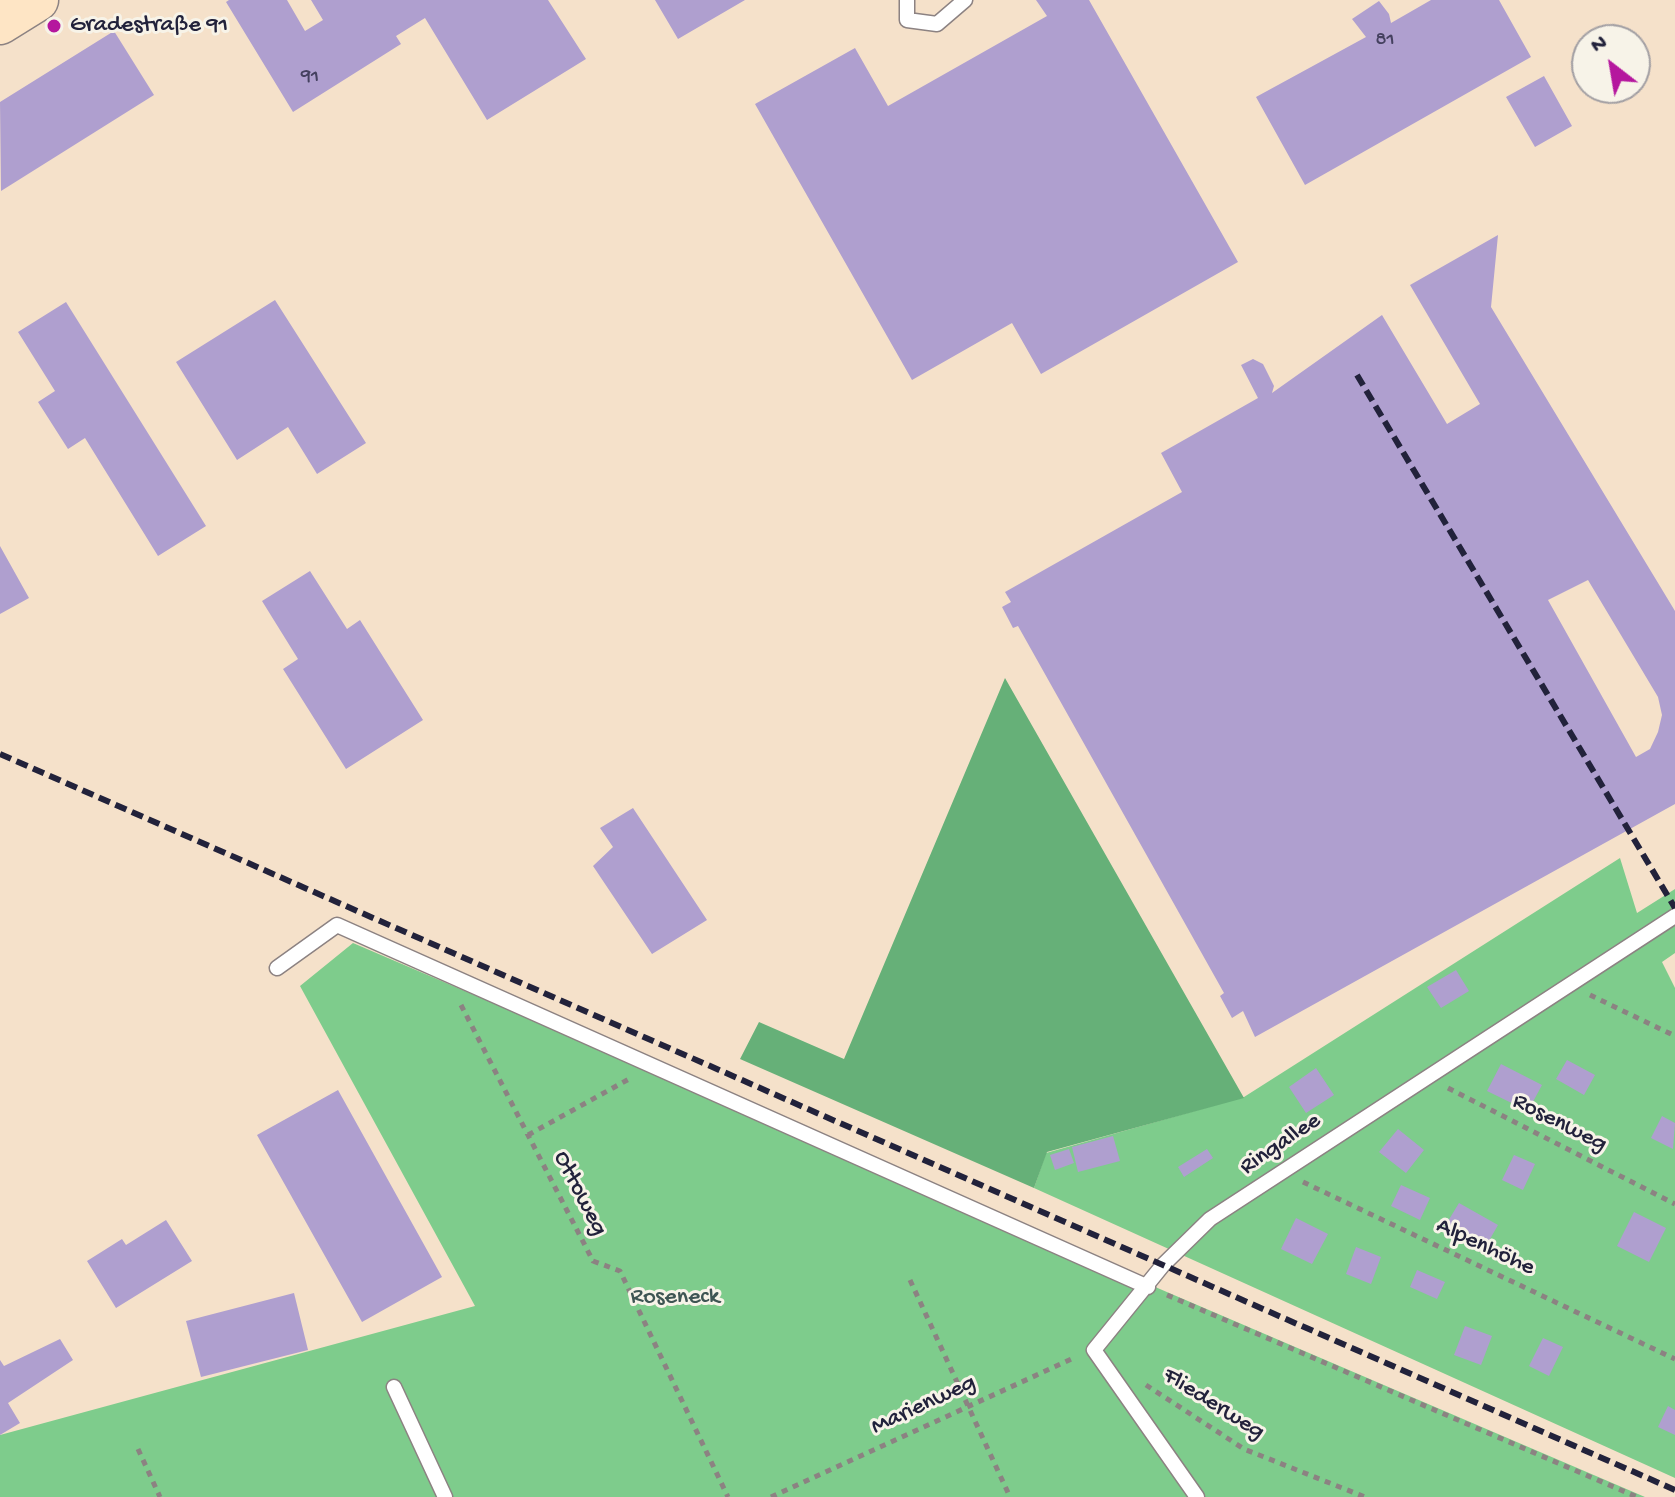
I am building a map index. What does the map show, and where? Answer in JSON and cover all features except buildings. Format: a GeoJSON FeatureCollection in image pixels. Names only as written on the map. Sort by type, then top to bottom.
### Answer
{"type":"FeatureCollection","features":[{"type":"Feature","properties":{"kind":"main road"},"geometry":{"type":"LineString","coordinates":[[0,23],[37,0]]}},
{"type":"Feature","properties":{"kind":"lane"},"geometry":{"type":"LineString","coordinates":[[907,0],[907,20],[937,24],[965,0]]}},
{"type":"Feature","properties":{"kind":"lane","name":"Ringallee"},"geometry":{"type":"LineString","coordinates":[[1094,1350],[1163,1265],[1210,1219],[1675,916]]}},
{"type":"Feature","properties":{"kind":"lane"},"geometry":{"type":"LineString","coordinates":[[277,968],[337,925],[1148,1287]]}},
{"type":"Feature","properties":{"kind":"lane"},"geometry":{"type":"LineString","coordinates":[[1094,1350],[1197,1497]]}},
{"type":"Feature","properties":{"kind":"lane"},"geometry":{"type":"LineString","coordinates":[[394,1387],[445,1497]]}},
{"type":"Feature","properties":{"kind":"path","name":"Ottoweg"},"geometry":{"type":"LineString","coordinates":[[458,980],[456,996],[593,1261],[620,1271],[728,1497]]}},
{"type":"Feature","properties":{"kind":"path"},"geometry":{"type":"LineString","coordinates":[[1571,986],[1675,1036]]}},
{"type":"Feature","properties":{"kind":"path"},"geometry":{"type":"LineString","coordinates":[[528,1135],[632,1077],[646,1063]]}},
{"type":"Feature","properties":{"kind":"path","name":"Rosenweg"},"geometry":{"type":"LineString","coordinates":[[1426,1076],[1675,1204]]}},
{"type":"Feature","properties":{"kind":"path","name":"Alpenhöhe"},"geometry":{"type":"LineString","coordinates":[[1280,1171],[1675,1359]]}},
{"type":"Feature","properties":{"kind":"path"},"geometry":{"type":"LineString","coordinates":[[910,1280],[1010,1497]]}},
{"type":"Feature","properties":{"kind":"path"},"geometry":{"type":"LineString","coordinates":[[1148,1287],[1281,1347],[1637,1497]]}},
{"type":"Feature","properties":{"kind":"path","name":"Marienweg"},"geometry":{"type":"LineString","coordinates":[[771,1497],[1094,1350]]}},
{"type":"Feature","properties":{"kind":"path","name":"Fliederweg"},"geometry":{"type":"LineString","coordinates":[[1144,1383],[1244,1449],[1365,1497]]}},
{"type":"Feature","properties":{"kind":"path"},"geometry":{"type":"LineString","coordinates":[[138,1449],[160,1497]]}},
{"type":"Feature","properties":{"kind":"green space"},"geometry":{"type":"Polygon","coordinates":[[[1005,678],[1244,1098],[1047,1152],[1034,1188],[740,1059],[759,1022],[844,1059],[1005,678]]]}},
{"type":"Feature","properties":{"kind":"green space"},"geometry":{"type":"Polygon","coordinates":[[[1620,858],[1637,913],[1675,889],[1675,953],[1662,962],[1675,988],[1675,1478],[1034,1188],[1046,1153],[1244,1097],[1620,858]]]}},
{"type":"Feature","properties":{"kind":"green space","name":"Roseneck"},"geometry":{"type":"Polygon","coordinates":[[[353,943],[1645,1497],[0,1497],[0,1435],[475,1306],[300,986],[353,943]]]}},
{"type":"Feature","properties":{"kind":"railway"},"geometry":{"type":"LineString","coordinates":[[1357,375],[1675,908]]}},
{"type":"Feature","properties":{"kind":"railway"},"geometry":{"type":"LineString","coordinates":[[0,754],[1675,1490]]}},
{"type":"Feature","properties":{"kind":"place","name":"Gradestraße 91"},"geometry":{"type":"Point","coordinates":[54,26]}}]}
